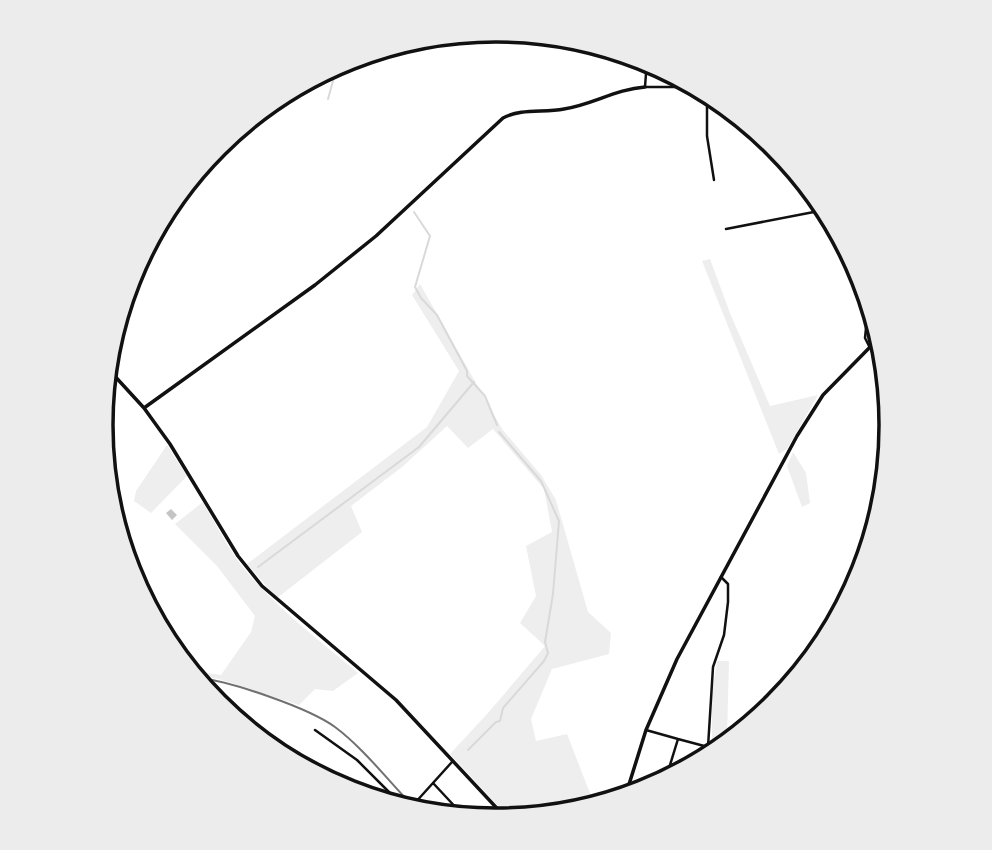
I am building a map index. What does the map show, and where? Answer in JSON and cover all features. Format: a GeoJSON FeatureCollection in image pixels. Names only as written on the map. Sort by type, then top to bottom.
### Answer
{"type":"FeatureCollection","features":[{"type":"Feature","properties":{"kind":"street"},"geometry":{"type":"LineString","coordinates":[[645,88],[647,73]]}},
{"type":"Feature","properties":{"kind":"street"},"geometry":{"type":"LineString","coordinates":[[144,408],[315,285],[386,228],[503,118],[520,112],[572,108],[624,90],[677,87]]}},
{"type":"Feature","properties":{"kind":"street"},"geometry":{"type":"LineString","coordinates":[[707,106],[707,136],[714,180]]}},
{"type":"Feature","properties":{"kind":"street"},"geometry":{"type":"LineString","coordinates":[[726,229],[814,212]]}},
{"type":"Feature","properties":{"kind":"street"},"geometry":{"type":"LineString","coordinates":[[629,784],[646,730],[677,659],[811,412],[828,388],[869,347],[865,340],[866,327]]}},
{"type":"Feature","properties":{"kind":"street"},"geometry":{"type":"LineString","coordinates":[[116,377],[144,408],[180,460],[238,556],[262,586],[396,700],[497,808]]}},
{"type":"Feature","properties":{"kind":"street"},"geometry":{"type":"LineString","coordinates":[[708,743],[713,667],[723,635],[728,602],[728,584],[721,577]]}},
{"type":"Feature","properties":{"kind":"street"},"geometry":{"type":"LineString","coordinates":[[315,730],[358,760],[390,793]]}},
{"type":"Feature","properties":{"kind":"street"},"geometry":{"type":"LineString","coordinates":[[646,730],[703,747]]}},
{"type":"Feature","properties":{"kind":"street"},"geometry":{"type":"LineString","coordinates":[[670,767],[678,739]]}},
{"type":"Feature","properties":{"kind":"street"},"geometry":{"type":"LineString","coordinates":[[418,800],[453,762]]}},
{"type":"Feature","properties":{"kind":"street"},"geometry":{"type":"LineString","coordinates":[[433,783],[454,806]]}},
{"type":"Feature","properties":{"kind":"shaded area"},"geometry":{"type":"Polygon","coordinates":[[[710,259],[770,406],[818,395],[787,449],[779,454],[702,261],[710,259]]]}},
{"type":"Feature","properties":{"kind":"shaded area"},"geometry":{"type":"Polygon","coordinates":[[[420,284],[502,429],[541,475],[556,500],[588,612],[611,633],[609,654],[552,669],[531,719],[536,741],[567,734],[591,796],[546,805],[500,808],[450,754],[545,646],[520,623],[536,596],[526,546],[552,532],[544,489],[493,429],[468,448],[447,426],[402,467],[351,506],[362,532],[277,598],[247,564],[427,427],[459,371],[412,295],[420,284]]]}},
{"type":"Feature","properties":{"kind":"shaded area"},"geometry":{"type":"Polygon","coordinates":[[[167,445],[187,476],[151,513],[134,501],[136,491],[167,445]]]}},
{"type":"Feature","properties":{"kind":"shaded area"},"geometry":{"type":"Polygon","coordinates":[[[793,452],[806,473],[810,503],[802,507],[787,466],[793,452]]]}},
{"type":"Feature","properties":{"kind":"shaded area"},"geometry":{"type":"Polygon","coordinates":[[[203,502],[232,552],[253,579],[290,616],[358,673],[333,691],[315,689],[299,705],[207,677],[204,672],[221,675],[251,632],[255,616],[217,566],[175,524],[203,502]]]}},
{"type":"Feature","properties":{"kind":"shaded area"},"geometry":{"type":"Polygon","coordinates":[[[717,661],[729,661],[727,730],[712,741],[712,694],[717,661]]]}},
{"type":"Feature","properties":{"kind":"building"},"geometry":{"type":"Polygon","coordinates":[[[171,509],[177,515],[172,520],[166,513],[171,509]]]}},
{"type":"Feature","properties":{"kind":"waterway"},"geometry":{"type":"LineString","coordinates":[[328,99],[333,78]]}},
{"type":"Feature","properties":{"kind":"waterway"},"geometry":{"type":"LineString","coordinates":[[414,212],[430,236],[415,287],[437,315],[467,371],[467,376],[485,396],[497,425]]}},
{"type":"Feature","properties":{"kind":"waterway"},"geometry":{"type":"LineString","coordinates":[[258,567],[419,447],[474,382]]}},
{"type":"Feature","properties":{"kind":"waterway"},"geometry":{"type":"LineString","coordinates":[[468,750],[500,721],[503,708],[548,653],[545,642],[553,594],[559,521],[541,481],[499,432]]}},
{"type":"Feature","properties":{"kind":"railway"},"geometry":{"type":"LineString","coordinates":[[209,679],[269,697],[335,727],[355,744],[404,797]]}}]}
